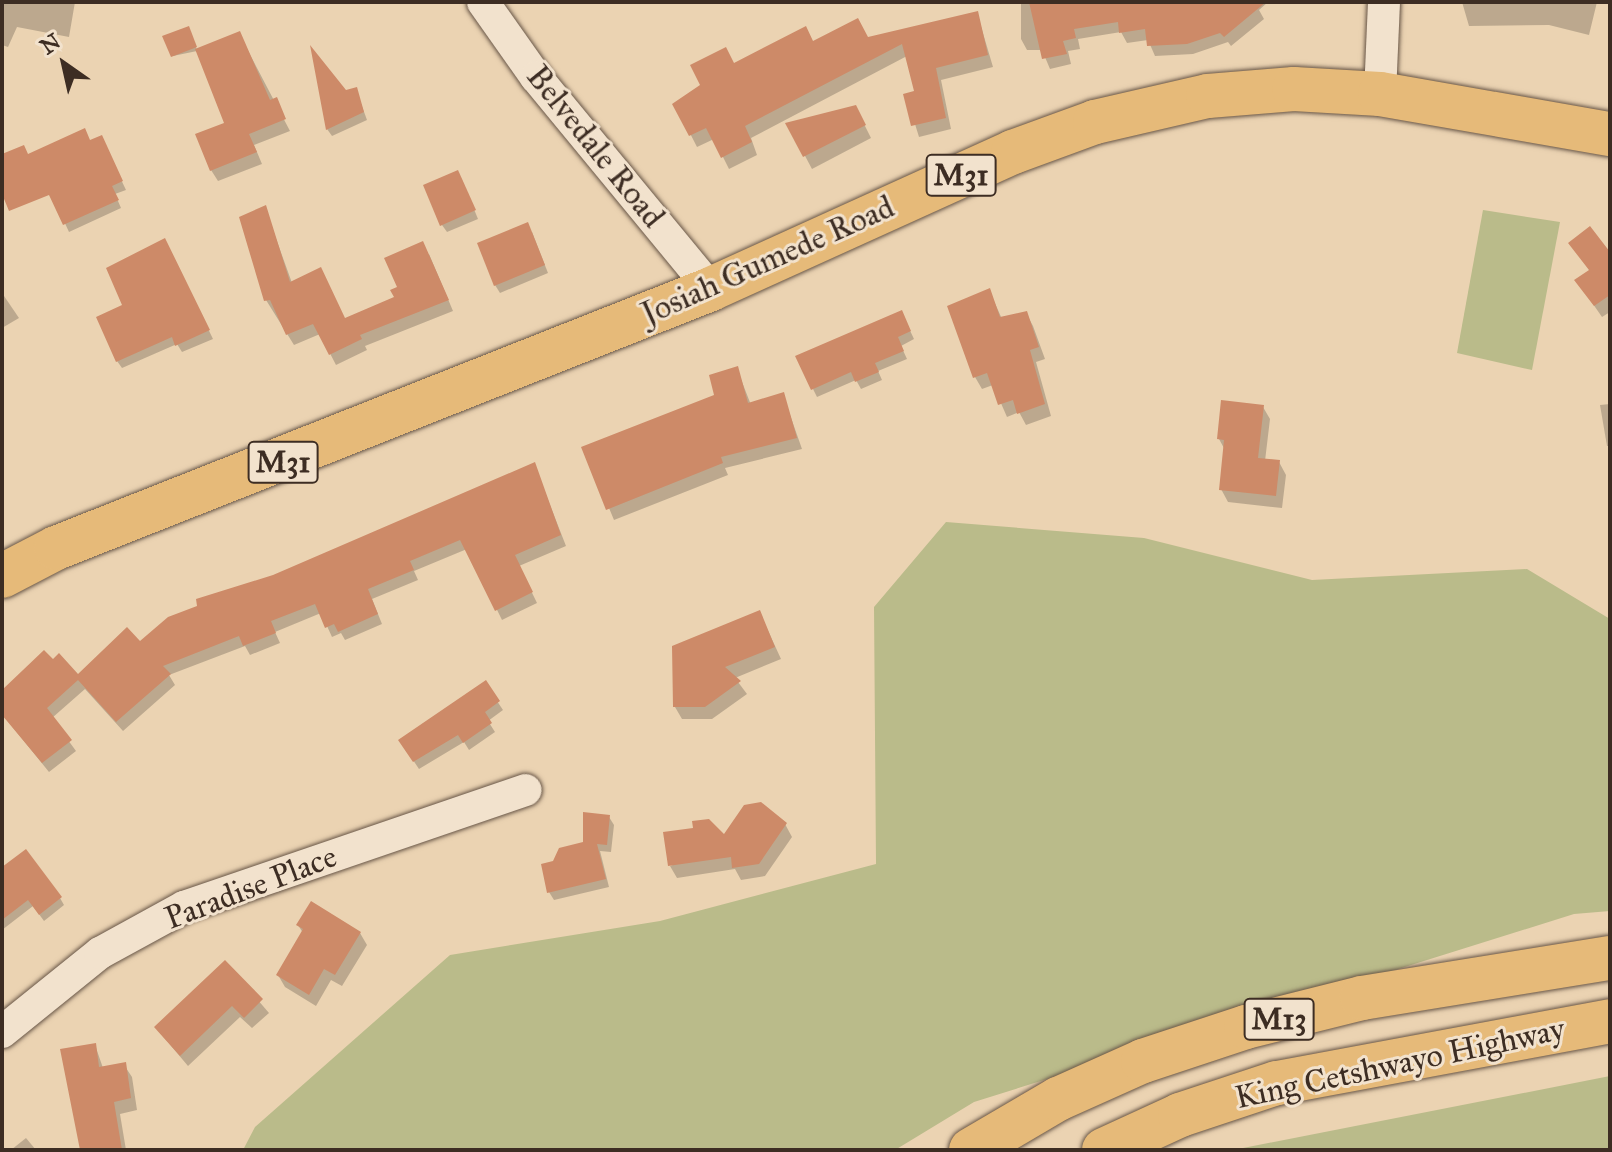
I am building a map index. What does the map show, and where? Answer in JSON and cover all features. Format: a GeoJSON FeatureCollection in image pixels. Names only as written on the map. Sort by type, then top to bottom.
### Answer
{"type":"FeatureCollection","features":[{"type":"Feature","properties":{"kind":"main road","name":"Josiah Gumede Road"},"geometry":{"type":"LineString","coordinates":[[2,576],[56,548],[711,289],[1013,152],[1095,122],[1208,96],[1294,89],[1380,94],[1610,134]]}},
{"type":"Feature","properties":{"kind":"main road","name":"King Cetshwayo Highway"},"geometry":{"type":"LineString","coordinates":[[971,1150],[1058,1099],[1129,1067],[1246,1027],[1362,998],[1610,958]]}},
{"type":"Feature","properties":{"kind":"main road","name":"King Cetshwayo Highway"},"geometry":{"type":"LineString","coordinates":[[1104,1150],[1180,1115],[1277,1083],[1610,1021]]}},
{"type":"Feature","properties":{"kind":"street","name":"Belvedale Road"},"geometry":{"type":"LineString","coordinates":[[483,2],[536,77],[711,289]]}},
{"type":"Feature","properties":{"kind":"street"},"geometry":{"type":"LineString","coordinates":[[1380,94],[1384,2]]}},
{"type":"Feature","properties":{"kind":"street","name":"Paradise Place"},"geometry":{"type":"LineString","coordinates":[[2,1032],[100,953],[184,907],[526,790]]}},
{"type":"Feature","properties":{"kind":"green space"},"geometry":{"type":"Polygon","coordinates":[[[1483,210],[1560,222],[1532,370],[1457,353],[1483,210]]]}},
{"type":"Feature","properties":{"kind":"green space"},"geometry":{"type":"Polygon","coordinates":[[[946,522],[1144,538],[1312,580],[1527,569],[1610,619],[1610,911],[1574,914],[974,1102],[895,1150],[243,1150],[255,1127],[450,955],[660,921],[876,864],[874,607],[946,522]]]}},
{"type":"Feature","properties":{"kind":"green space"},"geometry":{"type":"Polygon","coordinates":[[[1610,1076],[1610,1150],[1233,1150],[1610,1076]]]}},
{"type":"Feature","properties":{"kind":"building"},"geometry":{"type":"Polygon","coordinates":[[[1029,2],[1266,2],[1224,37],[1220,33],[1187,44],[1147,46],[1145,29],[1119,33],[1118,22],[1074,29],[1076,38],[1063,41],[1067,54],[1042,59],[1029,2]]]}},
{"type":"Feature","properties":{"kind":"building"},"geometry":{"type":"Polygon","coordinates":[[[978,11],[988,55],[936,68],[946,118],[911,126],[903,94],[914,91],[902,44],[745,126],[752,142],[721,158],[706,128],[689,136],[672,104],[700,85],[690,65],[726,47],[734,63],[806,26],[813,41],[858,18],[868,37],[978,11]]]}},
{"type":"Feature","properties":{"kind":"building"},"geometry":{"type":"Polygon","coordinates":[[[189,26],[197,47],[171,57],[162,36],[189,26]]]}},
{"type":"Feature","properties":{"kind":"building"},"geometry":{"type":"Polygon","coordinates":[[[240,31],[270,100],[277,97],[286,119],[249,134],[257,152],[210,171],[195,134],[224,123],[195,49],[240,31]]]}},
{"type":"Feature","properties":{"kind":"building"},"geometry":{"type":"Polygon","coordinates":[[[310,45],[346,90],[357,87],[364,112],[326,130],[310,45]]]}},
{"type":"Feature","properties":{"kind":"building"},"geometry":{"type":"Polygon","coordinates":[[[856,105],[866,125],[803,157],[785,123],[856,105]]]}},
{"type":"Feature","properties":{"kind":"building"},"geometry":{"type":"Polygon","coordinates":[[[85,128],[90,140],[102,135],[123,181],[112,186],[119,200],[63,225],[49,195],[9,211],[2,194],[2,154],[24,145],[28,154],[85,128]]]}},
{"type":"Feature","properties":{"kind":"building"},"geometry":{"type":"Polygon","coordinates":[[[458,170],[476,210],[440,226],[423,185],[458,170]]]}},
{"type":"Feature","properties":{"kind":"building"},"geometry":{"type":"Polygon","coordinates":[[[266,205],[290,282],[321,267],[345,318],[394,297],[390,290],[397,287],[384,258],[423,241],[449,300],[360,335],[362,339],[329,355],[313,324],[286,335],[270,300],[264,301],[239,217],[266,205]]]}},
{"type":"Feature","properties":{"kind":"building"},"geometry":{"type":"Polygon","coordinates":[[[528,222],[545,265],[494,286],[477,243],[528,222]]]}},
{"type":"Feature","properties":{"kind":"building"},"geometry":{"type":"Polygon","coordinates":[[[1590,226],[1610,252],[1610,295],[1594,306],[1574,280],[1589,270],[1568,243],[1590,226]]]}},
{"type":"Feature","properties":{"kind":"building"},"geometry":{"type":"Polygon","coordinates":[[[165,238],[210,330],[175,346],[172,337],[116,362],[96,317],[122,305],[106,268],[165,238]]]}},
{"type":"Feature","properties":{"kind":"building"},"geometry":{"type":"Polygon","coordinates":[[[990,288],[1000,317],[1027,311],[1039,347],[1030,350],[1045,404],[1017,414],[1013,400],[998,405],[987,373],[973,378],[947,306],[990,288]]]}},
{"type":"Feature","properties":{"kind":"building"},"geometry":{"type":"Polygon","coordinates":[[[902,310],[911,331],[898,337],[904,351],[875,363],[879,372],[855,382],[851,372],[811,390],[795,356],[902,310]]]}},
{"type":"Feature","properties":{"kind":"building"},"geometry":{"type":"Polygon","coordinates":[[[738,366],[748,403],[784,392],[797,438],[721,457],[723,463],[606,510],[581,447],[714,395],[709,375],[738,366]]]}},
{"type":"Feature","properties":{"kind":"building"},"geometry":{"type":"Polygon","coordinates":[[[1221,400],[1264,405],[1258,458],[1280,460],[1276,496],[1219,490],[1224,440],[1217,439],[1221,400]]]}},
{"type":"Feature","properties":{"kind":"building"},"geometry":{"type":"Polygon","coordinates":[[[535,462],[561,535],[515,555],[533,592],[495,611],[460,540],[410,561],[414,570],[368,589],[378,614],[338,632],[334,624],[325,628],[315,604],[271,621],[276,633],[243,646],[239,636],[163,666],[171,674],[116,722],[78,680],[47,708],[72,740],[42,763],[2,715],[2,690],[44,650],[53,659],[59,653],[78,674],[127,627],[140,641],[168,617],[197,606],[196,599],[273,575],[535,462]]]}},
{"type":"Feature","properties":{"kind":"building"},"geometry":{"type":"Polygon","coordinates":[[[760,610],[775,647],[725,667],[741,681],[705,707],[673,707],[672,646],[760,610]]]}},
{"type":"Feature","properties":{"kind":"building"},"geometry":{"type":"Polygon","coordinates":[[[486,680],[500,701],[485,712],[492,723],[463,743],[458,735],[413,762],[398,740],[486,680]]]}},
{"type":"Feature","properties":{"kind":"building"},"geometry":{"type":"Polygon","coordinates":[[[761,802],[787,823],[759,864],[732,868],[731,857],[668,866],[663,832],[693,828],[692,821],[709,819],[724,834],[744,805],[761,802]]]}},
{"type":"Feature","properties":{"kind":"building"},"geometry":{"type":"Polygon","coordinates":[[[583,812],[610,815],[607,845],[597,844],[606,879],[547,893],[541,864],[553,861],[559,848],[583,842],[583,812]]]}},
{"type":"Feature","properties":{"kind":"building"},"geometry":{"type":"Polygon","coordinates":[[[26,849],[62,897],[39,915],[28,900],[2,920],[2,867],[26,849]]]}},
{"type":"Feature","properties":{"kind":"building"},"geometry":{"type":"Polygon","coordinates":[[[311,901],[361,932],[335,975],[324,969],[309,995],[276,975],[303,929],[296,925],[311,901]]]}},
{"type":"Feature","properties":{"kind":"building"},"geometry":{"type":"Polygon","coordinates":[[[225,960],[263,999],[244,1018],[232,1006],[180,1056],[154,1027],[225,960]]]}},
{"type":"Feature","properties":{"kind":"building"},"geometry":{"type":"Polygon","coordinates":[[[96,1043],[99,1067],[126,1062],[131,1098],[114,1102],[122,1150],[80,1150],[60,1049],[96,1043]]]}}]}
